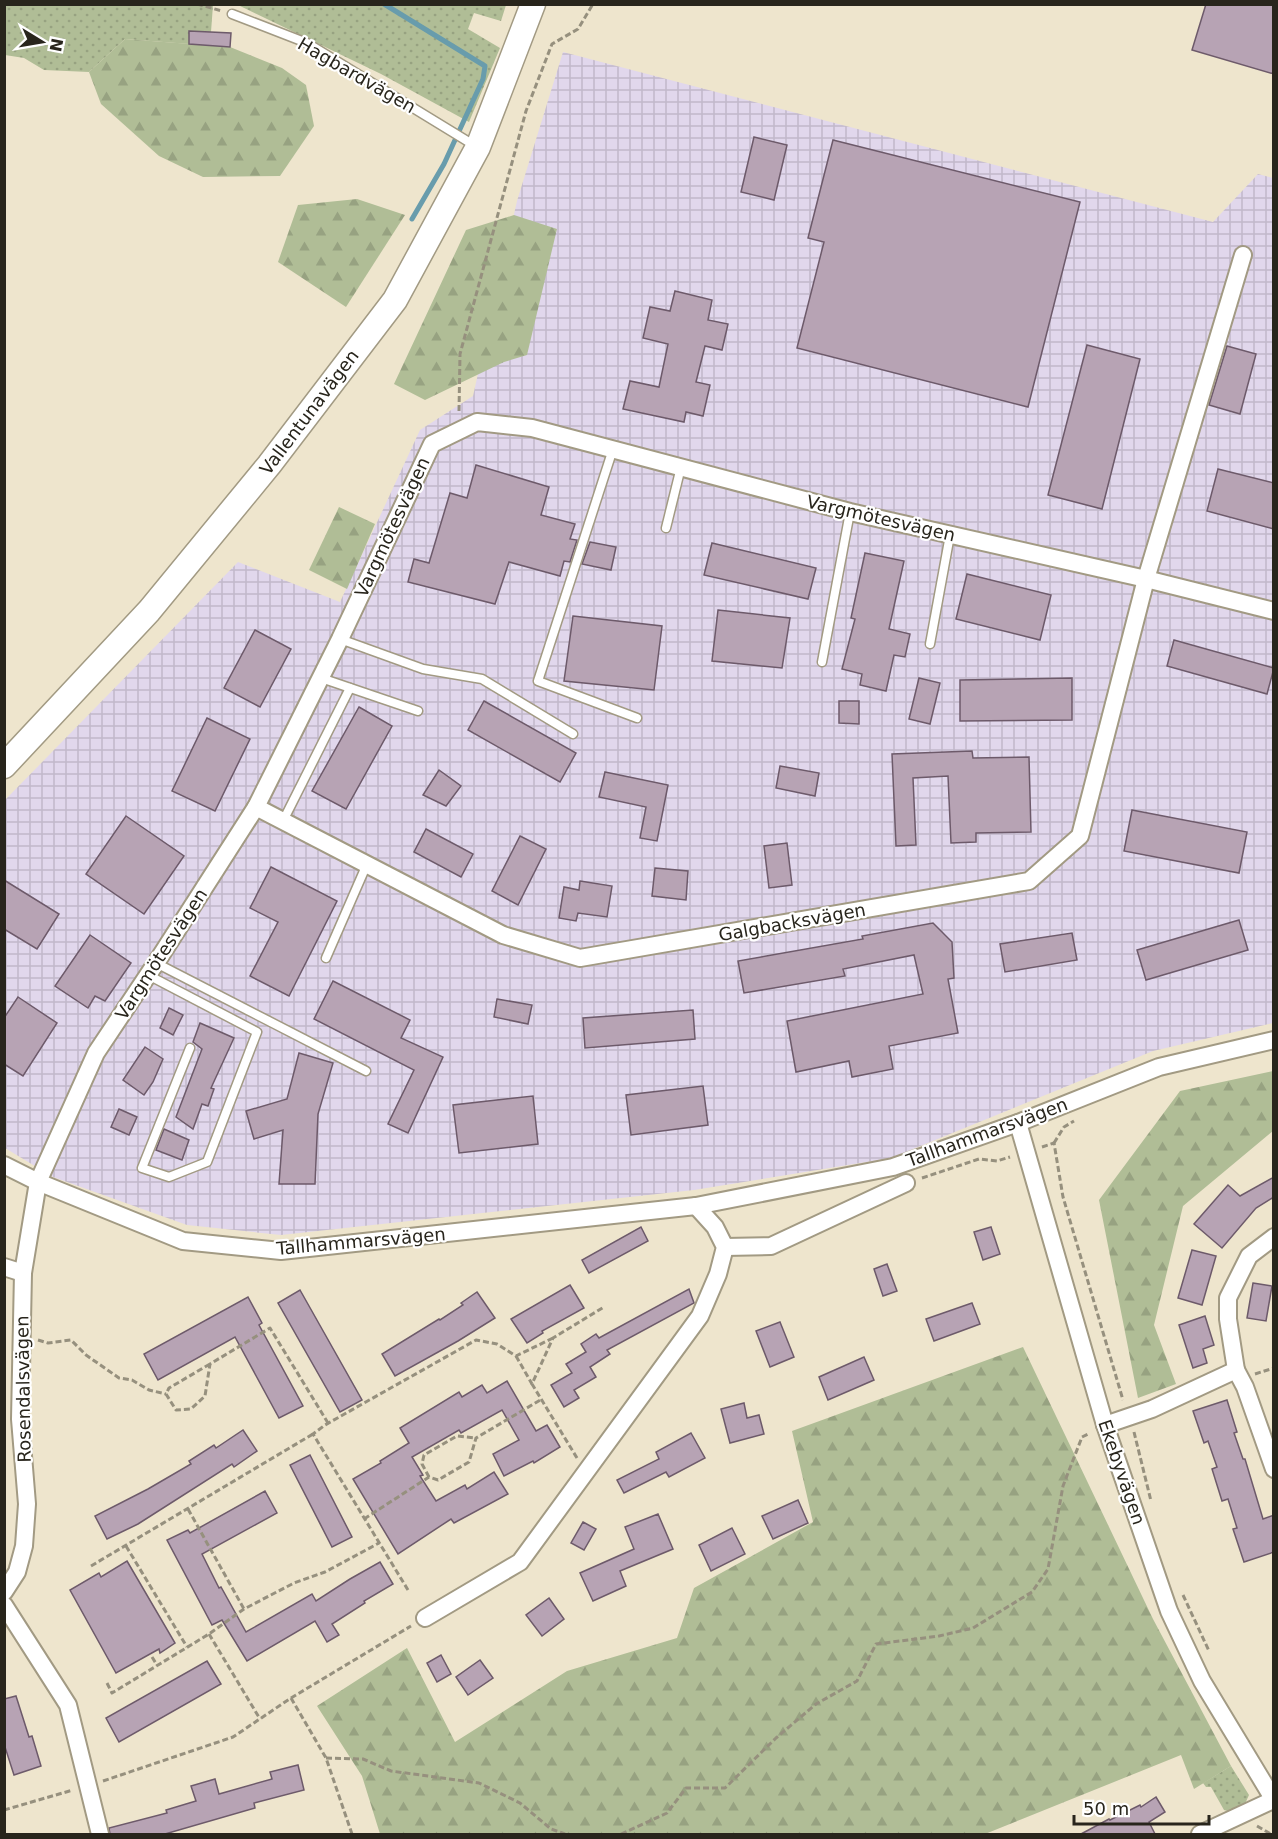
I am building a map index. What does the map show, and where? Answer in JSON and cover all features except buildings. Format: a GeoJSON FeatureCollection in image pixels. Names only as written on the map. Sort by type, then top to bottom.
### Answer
{"type":"FeatureCollection","features":[{"type":"Feature","properties":{"kind":"main road","name":"Vallentunavägen"},"geometry":{"type":"LineString","coordinates":[[4,766],[149,611],[276,456],[395,300],[478,147],[533,4]]}},
{"type":"Feature","properties":{"kind":"street","name":"Galgbacksvägen"},"geometry":{"type":"LineString","coordinates":[[256,807],[503,935],[580,958],[1029,881],[1080,836],[1146,579],[1243,255]]}},
{"type":"Feature","properties":{"kind":"street","name":"Vargmötesvägen"},"geometry":{"type":"LineString","coordinates":[[38,1182],[96,1053],[256,807],[340,639],[432,444],[459,430],[477,422],[532,428],[850,512],[1146,579],[1274,611]]}},
{"type":"Feature","properties":{"kind":"street","name":"Tallhammarsvägen"},"geometry":{"type":"LineString","coordinates":[[4,1165],[38,1182],[183,1241],[282,1251],[696,1206],[893,1167],[1018,1123],[1159,1067],[1274,1040]]}},
{"type":"Feature","properties":{"kind":"street","name":"Ekebyvägen"},"geometry":{"type":"LineString","coordinates":[[1018,1123],[1105,1425],[1169,1611],[1202,1682],[1273,1800]]}},
{"type":"Feature","properties":{"kind":"street","name":"Rosendalsvägen"},"geometry":{"type":"LineString","coordinates":[[4,1592],[18,1572],[24,1546],[27,1504],[20,1419],[23,1273],[38,1182]]}},
{"type":"Feature","properties":{"kind":"street"},"geometry":{"type":"LineString","coordinates":[[725,1246],[771,1246],[906,1184]]}},
{"type":"Feature","properties":{"kind":"street"},"geometry":{"type":"LineString","coordinates":[[425,1618],[520,1562],[700,1316],[718,1274],[725,1246],[715,1227],[696,1206]]}},
{"type":"Feature","properties":{"kind":"street"},"geometry":{"type":"LineString","coordinates":[[1274,1237],[1249,1256],[1228,1298],[1228,1319],[1236,1370],[1245,1387],[1274,1469]]}},
{"type":"Feature","properties":{"kind":"street"},"geometry":{"type":"LineString","coordinates":[[4,1268],[23,1273]]}},
{"type":"Feature","properties":{"kind":"street"},"geometry":{"type":"LineString","coordinates":[[1105,1425],[1152,1409],[1236,1370]]}},
{"type":"Feature","properties":{"kind":"street"},"geometry":{"type":"LineString","coordinates":[[4,1605],[68,1705],[100,1834]]}},
{"type":"Feature","properties":{"kind":"street"},"geometry":{"type":"LineString","coordinates":[[1200,1834],[1273,1800]]}},
{"type":"Feature","properties":{"kind":"lane","name":"Hagbardvägen"},"geometry":{"type":"LineString","coordinates":[[232,14],[307,43],[478,147]]}},
{"type":"Feature","properties":{"kind":"lane"},"geometry":{"type":"LineString","coordinates":[[613,449],[538,681],[637,718]]}},
{"type":"Feature","properties":{"kind":"lane"},"geometry":{"type":"LineString","coordinates":[[666,528],[681,467]]}},
{"type":"Feature","properties":{"kind":"lane"},"geometry":{"type":"LineString","coordinates":[[822,662],[850,512]]}},
{"type":"Feature","properties":{"kind":"lane"},"geometry":{"type":"LineString","coordinates":[[930,644],[950,535]]}},
{"type":"Feature","properties":{"kind":"lane"},"geometry":{"type":"LineString","coordinates":[[340,639],[423,669],[482,679],[573,734]]}},
{"type":"Feature","properties":{"kind":"lane"},"geometry":{"type":"LineString","coordinates":[[321,678],[418,711]]}},
{"type":"Feature","properties":{"kind":"lane"},"geometry":{"type":"LineString","coordinates":[[284,821],[350,688]]}},
{"type":"Feature","properties":{"kind":"lane"},"geometry":{"type":"LineString","coordinates":[[326,958],[367,864]]}},
{"type":"Feature","properties":{"kind":"lane"},"geometry":{"type":"LineString","coordinates":[[152,969],[257,1032],[207,1162],[169,1177],[142,1168],[190,1048]]}},
{"type":"Feature","properties":{"kind":"lane"},"geometry":{"type":"LineString","coordinates":[[152,969],[366,1071]]}},
{"type":"Feature","properties":{"kind":"path"},"geometry":{"type":"LineString","coordinates":[[197,4],[232,14]]}},
{"type":"Feature","properties":{"kind":"path"},"geometry":{"type":"LineString","coordinates":[[459,430],[460,354],[526,111],[552,44],[578,29],[593,4]]}},
{"type":"Feature","properties":{"kind":"path"},"geometry":{"type":"LineString","coordinates":[[1054,1143],[1064,1127],[1080,1116]]}},
{"type":"Feature","properties":{"kind":"path"},"geometry":{"type":"LineString","coordinates":[[516,1356],[554,1338],[604,1307]]}},
{"type":"Feature","properties":{"kind":"path"},"geometry":{"type":"LineString","coordinates":[[166,1394],[169,1388],[270,1329],[328,1423]]}},
{"type":"Feature","properties":{"kind":"path"},"geometry":{"type":"LineString","coordinates":[[22,1335],[48,1343],[71,1340],[86,1355],[119,1378],[132,1380],[149,1390],[166,1394],[176,1410],[191,1409],[205,1396],[210,1364]]}},
{"type":"Feature","properties":{"kind":"path"},"geometry":{"type":"LineString","coordinates":[[532,1384],[554,1338]]}},
{"type":"Feature","properties":{"kind":"path"},"geometry":{"type":"LineString","coordinates":[[91,1566],[328,1423],[476,1340],[497,1344],[516,1356],[586,1472]]}},
{"type":"Feature","properties":{"kind":"path"},"geometry":{"type":"LineString","coordinates":[[476,1438],[469,1462],[438,1480],[429,1477],[422,1464],[424,1455],[456,1436],[476,1438],[542,1399]]}},
{"type":"Feature","properties":{"kind":"path"},"geometry":{"type":"LineString","coordinates":[[621,1834],[667,1813],[686,1788],[725,1788],[776,1738],[816,1704],[857,1680],[876,1644],[939,1636],[973,1628],[1032,1592],[1048,1569],[1063,1486],[1082,1437],[1105,1425]]}},
{"type":"Feature","properties":{"kind":"path"},"geometry":{"type":"LineString","coordinates":[[313,1434],[408,1590]]}},
{"type":"Feature","properties":{"kind":"path"},"geometry":{"type":"LineString","coordinates":[[364,1519],[429,1477]]}},
{"type":"Feature","properties":{"kind":"path"},"geometry":{"type":"LineString","coordinates":[[188,1509],[244,1609]]}},
{"type":"Feature","properties":{"kind":"path"},"geometry":{"type":"LineString","coordinates":[[107,1683],[112,1693],[209,1634],[244,1609],[294,1583],[325,1572],[379,1543]]}},
{"type":"Feature","properties":{"kind":"path"},"geometry":{"type":"LineString","coordinates":[[126,1546],[187,1647]]}},
{"type":"Feature","properties":{"kind":"path"},"geometry":{"type":"LineString","coordinates":[[4,1810],[89,1786],[233,1737],[291,1698],[425,1618]]}},
{"type":"Feature","properties":{"kind":"path"},"geometry":{"type":"LineString","coordinates":[[209,1634],[260,1719]]}},
{"type":"Feature","properties":{"kind":"path"},"geometry":{"type":"LineString","coordinates":[[152,1657],[157,1665]]}},
{"type":"Feature","properties":{"kind":"path"},"geometry":{"type":"LineString","coordinates":[[291,1698],[326,1758],[352,1834]]}},
{"type":"Feature","properties":{"kind":"path"},"geometry":{"type":"LineString","coordinates":[[326,1758],[363,1759],[391,1770],[479,1783],[519,1803],[551,1829],[564,1834]]}},
{"type":"Feature","properties":{"kind":"shaded area"},"geometry":{"type":"Polygon","coordinates":[[[563,52],[1213,222],[1258,174],[1273,178],[1273,1023],[1153,1051],[891,1158],[694,1190],[281,1235],[187,1225],[53,1177],[5,1148],[5,800],[238,562],[340,602],[420,430],[473,396],[517,201],[563,52]]]}},
{"type":"Feature","properties":{"kind":"green space"},"geometry":{"type":"Polygon","coordinates":[[[5,5],[213,5],[211,32],[190,31],[189,44],[125,39],[89,72],[44,70],[24,58],[5,55],[5,5]]]}},
{"type":"Feature","properties":{"kind":"green space"},"geometry":{"type":"Polygon","coordinates":[[[238,5],[506,5],[501,21],[474,13],[468,29],[500,48],[469,122],[381,74],[238,5]]]}},
{"type":"Feature","properties":{"kind":"green space"},"geometry":{"type":"Polygon","coordinates":[[[125,39],[230,47],[282,68],[306,85],[314,126],[280,176],[203,177],[159,156],[101,104],[89,72],[125,39]]]}},
{"type":"Feature","properties":{"kind":"green space"},"geometry":{"type":"Polygon","coordinates":[[[357,199],[405,215],[346,307],[278,262],[298,205],[357,199]]]}},
{"type":"Feature","properties":{"kind":"green space"},"geometry":{"type":"Polygon","coordinates":[[[514,215],[557,229],[527,355],[504,362],[425,400],[394,384],[466,230],[514,215]]]}},
{"type":"Feature","properties":{"kind":"green space"},"geometry":{"type":"Polygon","coordinates":[[[339,507],[375,524],[347,589],[309,570],[339,507]]]}},
{"type":"Feature","properties":{"kind":"green space"},"geometry":{"type":"Polygon","coordinates":[[[1273,1071],[1273,1131],[1183,1206],[1154,1325],[1176,1384],[1138,1398],[1099,1200],[1180,1091],[1273,1071]]]}},
{"type":"Feature","properties":{"kind":"green space"},"geometry":{"type":"Polygon","coordinates":[[[1023,1347],[1153,1619],[1231,1766],[1194,1789],[1181,1755],[985,1834],[380,1834],[362,1776],[317,1706],[407,1648],[455,1742],[567,1671],[677,1638],[694,1588],[813,1522],[792,1431],[1023,1347]]]}},
{"type":"Feature","properties":{"kind":"green space"},"geometry":{"type":"Polygon","coordinates":[[[1231,1766],[1249,1795],[1244,1806],[1231,1812],[1224,1810],[1211,1787],[1206,1787],[1203,1783],[1231,1766]]]}},
{"type":"Feature","properties":{"kind":"waterway"},"geometry":{"type":"LineString","coordinates":[[384,4],[485,66],[483,79],[444,164],[412,219]]}}]}
